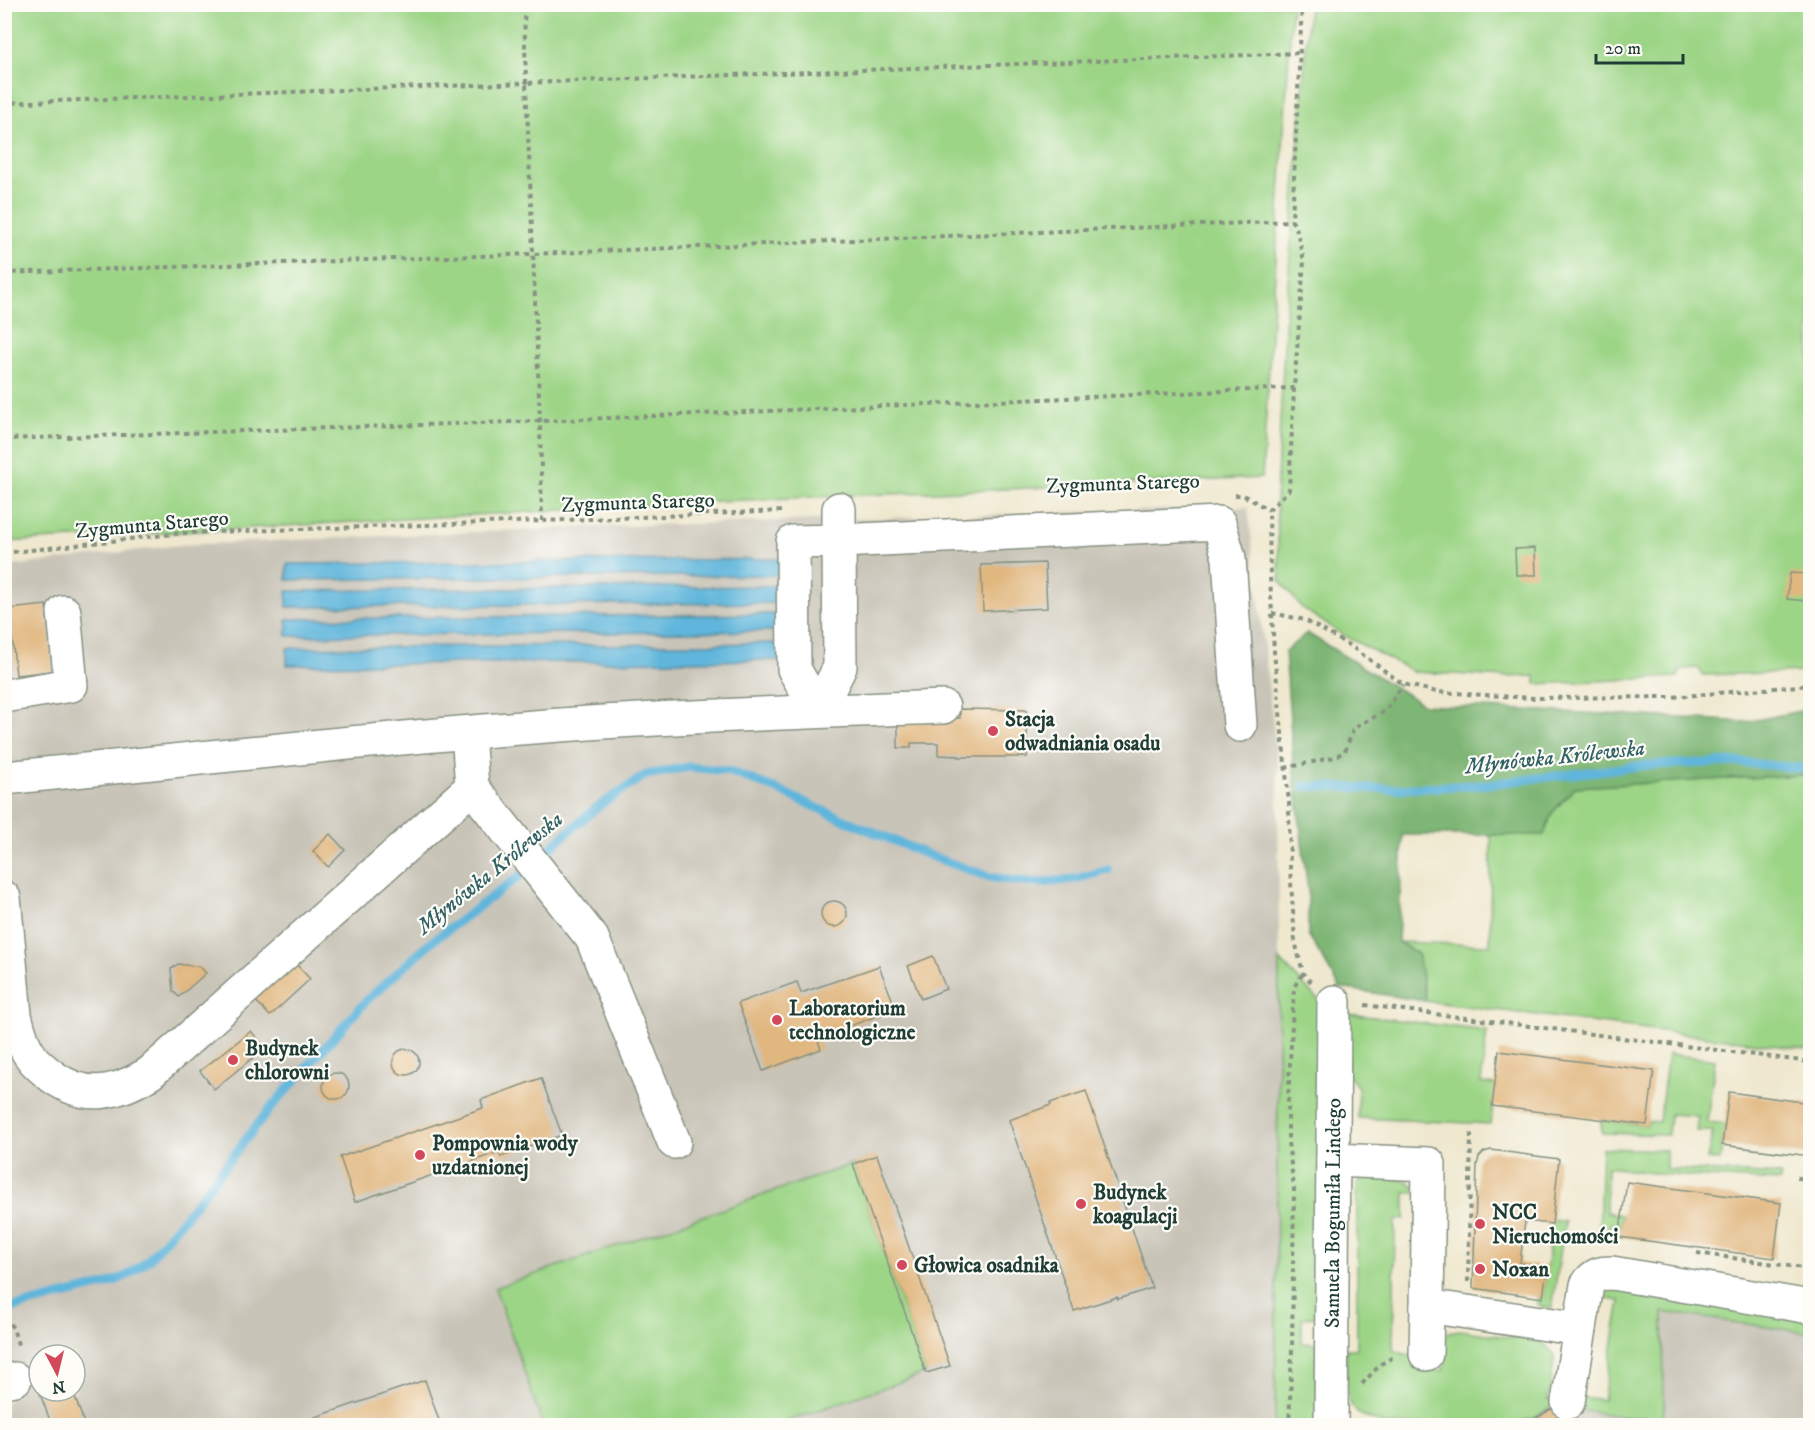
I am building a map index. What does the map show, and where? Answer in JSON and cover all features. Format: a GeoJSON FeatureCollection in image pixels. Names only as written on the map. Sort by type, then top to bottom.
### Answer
{"type":"FeatureCollection","features":[{"type":"Feature","properties":{"kind":"street"},"geometry":{"type":"LineString","coordinates":[[818,711],[794,669],[793,542],[839,525],[1219,523],[1229,558],[1240,725]]}},
{"type":"Feature","properties":{"kind":"street"},"geometry":{"type":"LineString","coordinates":[[818,711],[840,667],[839,525]]}},
{"type":"Feature","properties":{"kind":"street"},"geometry":{"type":"LineString","coordinates":[[4,696],[71,685],[64,612]]}},
{"type":"Feature","properties":{"kind":"street"},"geometry":{"type":"LineString","coordinates":[[4,778],[589,723],[943,707]]}},
{"type":"Feature","properties":{"kind":"street"},"geometry":{"type":"LineString","coordinates":[[468,733],[472,787],[592,938],[674,1142]]}},
{"type":"Feature","properties":{"kind":"street"},"geometry":{"type":"LineString","coordinates":[[4,898],[15,1015],[29,1054],[46,1072],[66,1086],[88,1092],[106,1092],[130,1085],[150,1073],[472,787]]}},
{"type":"Feature","properties":{"kind":"street","name":"Samuela Bogumiła Lindego"},"geometry":{"type":"LineString","coordinates":[[1331,1425],[1334,1002]]}},
{"type":"Feature","properties":{"kind":"street"},"geometry":{"type":"LineString","coordinates":[[1333,1160],[1429,1164],[1426,1354]]}},
{"type":"Feature","properties":{"kind":"street"},"geometry":{"type":"LineString","coordinates":[[1568,1402],[1587,1285],[1592,1277],[1599,1273],[1612,1273],[1810,1307]]}},
{"type":"Feature","properties":{"kind":"street"},"geometry":{"type":"LineString","coordinates":[[1427,1306],[1580,1329]]}},
{"type":"Feature","properties":{"kind":"path"},"geometry":{"type":"LineString","coordinates":[[524,4],[542,521]]}},
{"type":"Feature","properties":{"kind":"path"},"geometry":{"type":"LineString","coordinates":[[1302,4],[1292,221],[1296,227],[1304,261],[1288,490],[1269,510],[1274,652],[1289,804],[1290,868],[1295,941],[1303,972],[1326,998],[1334,1002],[1810,1062]]}},
{"type":"Feature","properties":{"kind":"path"},"geometry":{"type":"LineString","coordinates":[[4,103],[1299,53]]}},
{"type":"Feature","properties":{"kind":"path"},"geometry":{"type":"LineString","coordinates":[[4,273],[533,254],[1292,221]]}},
{"type":"Feature","properties":{"kind":"path"},"geometry":{"type":"LineString","coordinates":[[4,440],[540,421],[1294,388]]}},
{"type":"Feature","properties":{"kind":"path"},"geometry":{"type":"LineString","coordinates":[[1232,495],[1243,495],[1269,510]]}},
{"type":"Feature","properties":{"kind":"path","name":"Zygmunta Starego"},"geometry":{"type":"LineString","coordinates":[[4,553],[183,533],[791,511]]}},
{"type":"Feature","properties":{"kind":"path"},"geometry":{"type":"LineString","coordinates":[[1272,613],[1305,620],[1352,647],[1403,684],[1437,692],[1533,698],[1672,697],[1810,685]]}},
{"type":"Feature","properties":{"kind":"path"},"geometry":{"type":"LineString","coordinates":[[1285,768],[1335,757],[1345,751],[1353,730],[1382,713],[1403,684]]}},
{"type":"Feature","properties":{"kind":"path"},"geometry":{"type":"LineString","coordinates":[[1289,1425],[1294,1187],[1288,1142],[1288,1101],[1294,987],[1303,972]]}},
{"type":"Feature","properties":{"kind":"path"},"geometry":{"type":"LineString","coordinates":[[1467,1287],[1471,1133]]}},
{"type":"Feature","properties":{"kind":"path"},"geometry":{"type":"LineString","coordinates":[[1797,1178],[1810,1179]]}},
{"type":"Feature","properties":{"kind":"path"},"geometry":{"type":"LineString","coordinates":[[4,1317],[13,1328],[14,1372]]}},
{"type":"Feature","properties":{"kind":"path"},"geometry":{"type":"LineString","coordinates":[[1359,1389],[1381,1364],[1396,1356],[1426,1354]]}},
{"type":"Feature","properties":{"kind":"shaded area"},"geometry":{"type":"Polygon","coordinates":[[[1248,507],[1278,769],[1279,947],[1275,1425],[5,1425],[5,1403],[18,1394],[4,1336],[4,567],[179,545],[591,527],[1248,507]]]}},
{"type":"Feature","properties":{"kind":"shaded area"},"geometry":{"type":"Polygon","coordinates":[[[1662,1312],[1810,1333],[1810,1425],[1379,1426],[1380,1381],[1627,1417],[1663,1417],[1662,1312]]]}},
{"type":"Feature","properties":{"kind":"green space"},"geometry":{"type":"Polygon","coordinates":[[[5,5],[1292,5],[1262,478],[721,501],[5,542],[5,5]]]}},
{"type":"Feature","properties":{"kind":"green space"},"geometry":{"type":"Polygon","coordinates":[[[1309,5],[1810,5],[1810,672],[1702,675],[1699,668],[1681,669],[1678,677],[1536,684],[1535,676],[1507,677],[1414,672],[1343,635],[1302,608],[1280,581],[1276,498],[1286,309],[1309,5]]]}},
{"type":"Feature","properties":{"kind":"green space"},"geometry":{"type":"Polygon","coordinates":[[[1307,633],[1424,705],[1746,722],[1810,709],[1810,780],[1802,775],[1575,787],[1552,813],[1544,835],[1403,835],[1398,942],[1418,954],[1426,1001],[1340,988],[1308,934],[1308,891],[1294,774],[1285,651],[1307,633]]]}},
{"type":"Feature","properties":{"kind":"green space"},"geometry":{"type":"Polygon","coordinates":[[[1802,775],[1810,780],[1810,1050],[1426,1001],[1418,954],[1398,942],[1490,945],[1491,835],[1544,834],[1552,813],[1575,787],[1802,775]]]}},
{"type":"Feature","properties":{"kind":"green space"},"geometry":{"type":"Polygon","coordinates":[[[1279,959],[1322,1004],[1318,1317],[1302,1318],[1302,1343],[1319,1344],[1319,1425],[1275,1426],[1279,959]]]}},
{"type":"Feature","properties":{"kind":"green space"},"geometry":{"type":"Polygon","coordinates":[[[1348,1014],[1487,1031],[1481,1083],[1495,1085],[1491,1124],[1358,1118],[1358,1087],[1347,1074],[1348,1014]]]}},
{"type":"Feature","properties":{"kind":"green space"},"geometry":{"type":"Polygon","coordinates":[[[1668,1054],[1715,1060],[1707,1122],[1725,1124],[1720,1160],[1707,1159],[1713,1131],[1696,1131],[1698,1116],[1670,1114],[1668,1135],[1602,1133],[1601,1120],[1647,1125],[1648,1121],[1659,1122],[1668,1054]]]}},
{"type":"Feature","properties":{"kind":"green space"},"geometry":{"type":"Polygon","coordinates":[[[1602,1148],[1666,1150],[1666,1169],[1781,1175],[1780,1181],[1668,1175],[1607,1167],[1606,1212],[1622,1215],[1621,1226],[1610,1224],[1608,1235],[1599,1234],[1602,1148]]]}},
{"type":"Feature","properties":{"kind":"green space"},"geometry":{"type":"Polygon","coordinates":[[[853,1164],[926,1373],[776,1425],[543,1425],[495,1288],[853,1164]]]}},
{"type":"Feature","properties":{"kind":"green space"},"geometry":{"type":"Polygon","coordinates":[[[1362,1179],[1406,1180],[1414,1186],[1416,1193],[1405,1193],[1405,1219],[1395,1221],[1393,1350],[1414,1357],[1414,1368],[1444,1370],[1445,1337],[1449,1332],[1459,1330],[1542,1342],[1555,1355],[1548,1400],[1581,1405],[1583,1397],[1603,1400],[1620,1301],[1597,1297],[1615,1285],[1810,1315],[1810,1333],[1663,1312],[1663,1418],[1627,1417],[1552,1406],[1536,1417],[1519,1423],[1389,1425],[1379,1423],[1357,1413],[1350,1403],[1346,1388],[1346,1349],[1357,1349],[1357,1183],[1362,1179]]]}},
{"type":"Feature","properties":{"kind":"green space"},"geometry":{"type":"Polygon","coordinates":[[[1552,1220],[1565,1222],[1552,1308],[1543,1308],[1537,1303],[1538,1297],[1543,1297],[1552,1220]]]}},
{"type":"Feature","properties":{"kind":"water"},"geometry":{"type":"Polygon","coordinates":[[[781,559],[781,575],[287,580],[287,564],[781,559]]]}},
{"type":"Feature","properties":{"kind":"water"},"geometry":{"type":"Polygon","coordinates":[[[781,586],[781,603],[287,607],[287,591],[781,586]]]}},
{"type":"Feature","properties":{"kind":"water"},"geometry":{"type":"Polygon","coordinates":[[[781,614],[781,631],[287,636],[287,619],[781,614]]]}},
{"type":"Feature","properties":{"kind":"water"},"geometry":{"type":"Polygon","coordinates":[[[780,643],[781,660],[287,665],[287,648],[780,643]]]}},
{"type":"Feature","properties":{"kind":"building"},"geometry":{"type":"Polygon","coordinates":[[[1535,548],[1536,575],[1516,575],[1515,549],[1535,548]]]}},
{"type":"Feature","properties":{"kind":"building"},"geometry":{"type":"Polygon","coordinates":[[[1045,563],[1047,608],[983,611],[981,565],[1045,563]]]}},
{"type":"Feature","properties":{"kind":"building"},"geometry":{"type":"Polygon","coordinates":[[[1790,573],[1809,574],[1807,601],[1787,599],[1790,573]]]}},
{"type":"Feature","properties":{"kind":"building"},"geometry":{"type":"Polygon","coordinates":[[[46,605],[53,671],[16,675],[9,609],[46,605]]]}},
{"type":"Feature","properties":{"kind":"building","name":"Stacja odwadniania osadu"},"geometry":{"type":"Polygon","coordinates":[[[960,709],[1027,710],[1027,757],[938,755],[938,743],[911,743],[911,748],[898,748],[898,718],[960,718],[960,709]]]}},
{"type":"Feature","properties":{"kind":"building"},"geometry":{"type":"Polygon","coordinates":[[[330,834],[345,850],[328,867],[313,851],[330,834]]]}},
{"type":"Feature","properties":{"kind":"building"},"geometry":{"type":"Polygon","coordinates":[[[834,901],[843,905],[847,914],[843,923],[834,927],[825,923],[821,914],[825,905],[834,901]]]}},
{"type":"Feature","properties":{"kind":"building"},"geometry":{"type":"Polygon","coordinates":[[[933,956],[946,989],[921,999],[908,966],[933,956]]]}},
{"type":"Feature","properties":{"kind":"building"},"geometry":{"type":"Polygon","coordinates":[[[293,961],[310,979],[270,1016],[253,998],[293,961]]]}},
{"type":"Feature","properties":{"kind":"building"},"geometry":{"type":"Polygon","coordinates":[[[178,964],[200,967],[206,973],[179,997],[173,991],[171,969],[178,964]]]}},
{"type":"Feature","properties":{"kind":"building"},"geometry":{"type":"Polygon","coordinates":[[[879,966],[896,1009],[817,1038],[821,1049],[763,1071],[738,1003],[797,982],[801,993],[879,966]]]}},
{"type":"Feature","properties":{"kind":"building","name":"Budynek chlorowni"},"geometry":{"type":"Polygon","coordinates":[[[251,1031],[265,1048],[214,1089],[200,1071],[251,1031]]]}},
{"type":"Feature","properties":{"kind":"building"},"geometry":{"type":"Polygon","coordinates":[[[406,1049],[415,1053],[419,1062],[415,1071],[406,1075],[397,1071],[393,1062],[397,1053],[406,1049]]]}},
{"type":"Feature","properties":{"kind":"building"},"geometry":{"type":"Polygon","coordinates":[[[1499,1051],[1654,1071],[1647,1125],[1492,1106],[1499,1051]]]}},
{"type":"Feature","properties":{"kind":"building"},"geometry":{"type":"Polygon","coordinates":[[[336,1073],[345,1077],[349,1086],[345,1095],[336,1099],[327,1095],[323,1086],[327,1077],[336,1073]]]}},
{"type":"Feature","properties":{"kind":"building","name":"Pompownia wody uzdatnionej"},"geometry":{"type":"Polygon","coordinates":[[[541,1078],[562,1135],[501,1157],[499,1152],[355,1202],[340,1157],[483,1108],[481,1100],[541,1078]]]}},
{"type":"Feature","properties":{"kind":"building","name":"Budynek koagulacji"},"geometry":{"type":"Polygon","coordinates":[[[1086,1091],[1152,1288],[1074,1311],[1009,1120],[1086,1091]]]}},
{"type":"Feature","properties":{"kind":"building"},"geometry":{"type":"Polygon","coordinates":[[[1729,1092],[1810,1103],[1810,1156],[1722,1145],[1729,1092]]]}},
{"type":"Feature","properties":{"kind":"building"},"geometry":{"type":"Polygon","coordinates":[[[1491,1150],[1559,1159],[1552,1224],[1525,1221],[1520,1263],[1547,1267],[1543,1298],[1473,1288],[1477,1165],[1479,1157],[1491,1150]]]}},
{"type":"Feature","properties":{"kind":"building","name":"Głowica osadnika"},"geometry":{"type":"Polygon","coordinates":[[[877,1155],[950,1366],[926,1373],[853,1164],[877,1155]]]}},
{"type":"Feature","properties":{"kind":"building"},"geometry":{"type":"Polygon","coordinates":[[[1627,1182],[1781,1203],[1774,1258],[1619,1237],[1627,1182]]]}},
{"type":"Feature","properties":{"kind":"building"},"geometry":{"type":"Polygon","coordinates":[[[425,1380],[441,1426],[292,1426],[292,1425],[425,1380]]]}},
{"type":"Feature","properties":{"kind":"building"},"geometry":{"type":"Polygon","coordinates":[[[43,1403],[77,1403],[85,1426],[52,1426],[43,1403]]]}},
{"type":"Feature","properties":{"kind":"building"},"geometry":{"type":"Polygon","coordinates":[[[1554,1407],[1562,1419],[1553,1426],[1535,1426],[1532,1421],[1554,1407]]]}},
{"type":"Feature","properties":{"kind":"waterway","name":"Młynówka Królewska"},"geometry":{"type":"LineString","coordinates":[[1304,786],[1392,789],[1479,785],[1648,765],[1738,762],[1810,769]]}},
{"type":"Feature","properties":{"kind":"waterway","name":"Młynówka Królewska"},"geometry":{"type":"LineString","coordinates":[[4,1310],[108,1284],[128,1275],[148,1260],[269,1110],[366,1001],[430,943],[525,872],[600,805],[646,775],[689,767],[728,771],[771,787],[933,857],[990,877],[1040,883],[1075,879],[1108,870]]}},
{"type":"Feature","properties":{"kind":"place","name":"Stacja odwadniania osadu"},"geometry":{"type":"Point","coordinates":[993,731]}},
{"type":"Feature","properties":{"kind":"place","name":"Laboratorium technologiczne"},"geometry":{"type":"Point","coordinates":[777,1020]}},
{"type":"Feature","properties":{"kind":"place","name":"Budynek chlorowni"},"geometry":{"type":"Point","coordinates":[233,1060]}},
{"type":"Feature","properties":{"kind":"place","name":"Pompownia wody uzdatnionej"},"geometry":{"type":"Point","coordinates":[420,1155]}},
{"type":"Feature","properties":{"kind":"place","name":"Budynek koagulacji"},"geometry":{"type":"Point","coordinates":[1081,1204]}},
{"type":"Feature","properties":{"kind":"place","name":"NCC Nieruchomości"},"geometry":{"type":"Point","coordinates":[1480,1224]}},
{"type":"Feature","properties":{"kind":"place","name":"Głowica osadnika"},"geometry":{"type":"Point","coordinates":[902,1265]}},
{"type":"Feature","properties":{"kind":"place","name":"Noxan"},"geometry":{"type":"Point","coordinates":[1480,1269]}}]}
